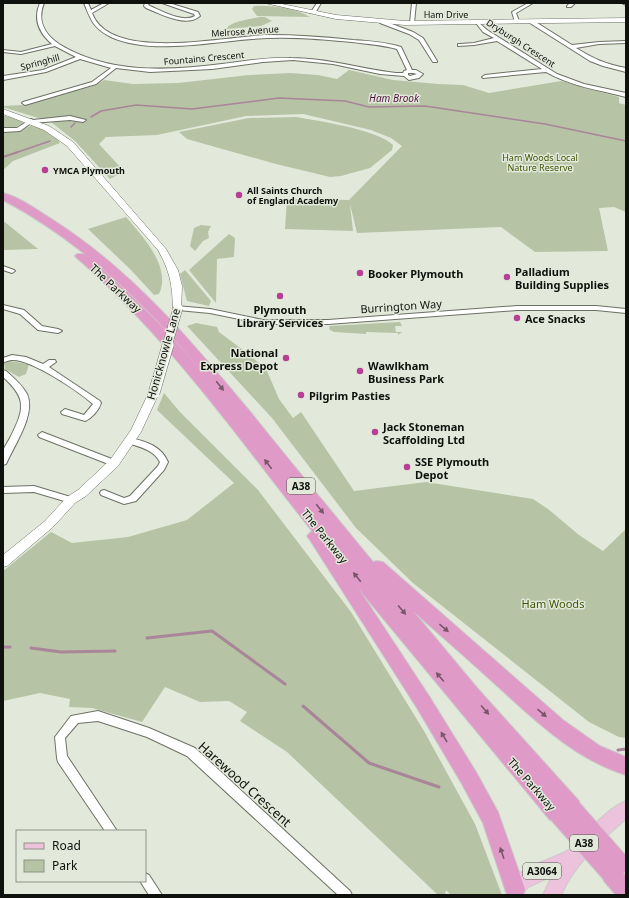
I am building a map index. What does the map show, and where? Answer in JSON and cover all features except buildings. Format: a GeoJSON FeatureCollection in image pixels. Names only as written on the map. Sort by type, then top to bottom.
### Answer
{"type":"FeatureCollection","features":[{"type":"Feature","properties":{"kind":"highway","name":"The Parkway"},"geometry":{"type":"LineString","coordinates":[[3,196],[65,233],[103,262],[146,302],[191,349],[564,810]]}},
{"type":"Feature","properties":{"kind":"highway","name":"The Parkway"},"geometry":{"type":"LineString","coordinates":[[3,204],[53,234],[94,266],[120,290],[196,372],[281,481],[456,696],[619,869],[626,891]]}},
{"type":"Feature","properties":{"kind":"highway","name":"A38"},"geometry":{"type":"LineString","coordinates":[[281,481],[340,577],[423,702],[469,778],[491,819],[516,892]]}},
{"type":"Feature","properties":{"kind":"highway","name":"A38"},"geometry":{"type":"LineString","coordinates":[[333,526],[417,606],[558,728],[599,756],[626,766]]}},
{"type":"Feature","properties":{"kind":"main road"},"geometry":{"type":"LineString","coordinates":[[578,854],[605,826],[626,809]]}},
{"type":"Feature","properties":{"kind":"main road","name":"A3064"},"geometry":{"type":"LineString","coordinates":[[516,892],[522,881],[529,876],[578,854]]}},
{"type":"Feature","properties":{"kind":"main road","name":"A3064"},"geometry":{"type":"LineString","coordinates":[[552,895],[555,886],[578,854]]}},
{"type":"Feature","properties":{"kind":"street","name":"Fountains Crescent"},"geometry":{"type":"LineString","coordinates":[[42,3],[38,16],[40,28],[44,34],[56,44],[80,57],[116,66],[172,70],[292,59],[324,61],[405,75]]}},
{"type":"Feature","properties":{"kind":"street"},"geometry":{"type":"LineString","coordinates":[[90,12],[100,5],[107,3]]}},
{"type":"Feature","properties":{"kind":"street"},"geometry":{"type":"LineString","coordinates":[[147,3],[146,6],[148,7],[185,20],[194,19],[198,16],[196,13],[164,3]]}},
{"type":"Feature","properties":{"kind":"street","name":"Ham Drive"},"geometry":{"type":"LineString","coordinates":[[268,3],[313,12],[382,22],[478,23],[517,21],[626,20]]}},
{"type":"Feature","properties":{"kind":"street"},"geometry":{"type":"LineString","coordinates":[[313,12],[319,3]]}},
{"type":"Feature","properties":{"kind":"street"},"geometry":{"type":"LineString","coordinates":[[412,23],[414,3]]}},
{"type":"Feature","properties":{"kind":"street"},"geometry":{"type":"LineString","coordinates":[[517,21],[514,12],[531,3]]}},
{"type":"Feature","properties":{"kind":"street"},"geometry":{"type":"LineString","coordinates":[[86,4],[100,5]]}},
{"type":"Feature","properties":{"kind":"street","name":"Melrose Avenue"},"geometry":{"type":"LineString","coordinates":[[86,4],[94,23],[105,32],[129,40],[155,45],[180,45],[252,37],[294,36],[389,45],[399,48],[410,71],[418,72],[419,76],[413,78],[405,75]]}},
{"type":"Feature","properties":{"kind":"street"},"geometry":{"type":"LineString","coordinates":[[382,22],[411,33],[421,40],[435,61]]}},
{"type":"Feature","properties":{"kind":"street"},"geometry":{"type":"LineString","coordinates":[[532,22],[605,66],[626,70]]}},
{"type":"Feature","properties":{"kind":"street","name":"Dryburgh Crescent"},"geometry":{"type":"LineString","coordinates":[[478,23],[481,27],[498,39],[546,70],[582,85],[626,95]]}},
{"type":"Feature","properties":{"kind":"street"},"geometry":{"type":"LineString","coordinates":[[460,45],[498,39]]}},
{"type":"Feature","properties":{"kind":"street"},"geometry":{"type":"LineString","coordinates":[[572,47],[599,43],[626,42]]}},
{"type":"Feature","properties":{"kind":"street"},"geometry":{"type":"LineString","coordinates":[[3,51],[21,53],[56,44]]}},
{"type":"Feature","properties":{"kind":"street","name":"Springhill"},"geometry":{"type":"LineString","coordinates":[[3,78],[44,71],[80,57]]}},
{"type":"Feature","properties":{"kind":"street"},"geometry":{"type":"LineString","coordinates":[[28,101],[94,83],[116,66]]}},
{"type":"Feature","properties":{"kind":"street"},"geometry":{"type":"LineString","coordinates":[[485,77],[546,70]]}},
{"type":"Feature","properties":{"kind":"street"},"geometry":{"type":"LineString","coordinates":[[405,75],[406,72],[410,71]]}},
{"type":"Feature","properties":{"kind":"street","name":"Honicknowle Lane"},"geometry":{"type":"LineString","coordinates":[[3,111],[55,132],[70,144],[162,249],[173,270],[177,286],[178,308],[154,393],[131,441],[114,463],[82,493],[71,500],[49,524],[3,562]]}},
{"type":"Feature","properties":{"kind":"street","name":"Honicknowle Lane"},"geometry":{"type":"LineString","coordinates":[[32,122],[70,118],[83,120]]}},
{"type":"Feature","properties":{"kind":"street"},"geometry":{"type":"LineString","coordinates":[[3,130],[18,130],[32,122]]}},
{"type":"Feature","properties":{"kind":"street"},"geometry":{"type":"LineString","coordinates":[[3,268],[12,271]]}},
{"type":"Feature","properties":{"kind":"street"},"geometry":{"type":"LineString","coordinates":[[3,307],[22,312],[40,328],[58,331]]}},
{"type":"Feature","properties":{"kind":"street","name":"Burrington Way"},"geometry":{"type":"LineString","coordinates":[[178,308],[210,311],[263,322],[328,322],[517,308],[596,308],[626,311]]}},
{"type":"Feature","properties":{"kind":"street"},"geometry":{"type":"LineString","coordinates":[[47,337],[50,330]]}},
{"type":"Feature","properties":{"kind":"street"},"geometry":{"type":"LineString","coordinates":[[3,360],[13,357],[31,361],[97,403],[96,407],[85,418],[65,412]]}},
{"type":"Feature","properties":{"kind":"street"},"geometry":{"type":"LineString","coordinates":[[42,368],[52,362]]}},
{"type":"Feature","properties":{"kind":"street"},"geometry":{"type":"LineString","coordinates":[[3,373],[23,392],[26,399],[22,424],[3,462]]}},
{"type":"Feature","properties":{"kind":"street"},"geometry":{"type":"LineString","coordinates":[[42,435],[114,463]]}},
{"type":"Feature","properties":{"kind":"street"},"geometry":{"type":"LineString","coordinates":[[104,493],[124,501],[132,499],[161,468],[164,462],[157,452],[142,444],[131,441]]}},
{"type":"Feature","properties":{"kind":"street"},"geometry":{"type":"LineString","coordinates":[[3,490],[34,490],[71,500]]}},
{"type":"Feature","properties":{"kind":"street","name":"Harewood Crescent"},"geometry":{"type":"LineString","coordinates":[[111,830],[62,758],[60,737],[75,719],[98,716],[149,733],[191,752],[346,895]]}},
{"type":"Feature","properties":{"kind":"street"},"geometry":{"type":"LineString","coordinates":[[146,880],[156,895]]}},
{"type":"Feature","properties":{"kind":"green space"},"geometry":{"type":"Polygon","coordinates":[[[254,6],[283,8],[297,11],[310,17],[257,16],[252,9],[254,6]]]}},
{"type":"Feature","properties":{"kind":"green space"},"geometry":{"type":"Polygon","coordinates":[[[265,17],[272,21],[261,26],[226,29],[237,22],[265,17]]]}},
{"type":"Feature","properties":{"kind":"green space","name":"Ham Woods Local Nature Reserve"},"geometry":{"type":"Polygon","coordinates":[[[349,70],[393,80],[463,85],[489,93],[561,81],[619,97],[619,103],[626,105],[626,212],[614,207],[599,208],[608,251],[535,252],[501,227],[357,233],[350,204],[353,231],[285,229],[287,199],[349,200],[402,146],[391,138],[371,130],[303,114],[246,116],[157,135],[106,137],[99,144],[122,169],[121,173],[110,179],[75,141],[51,122],[3,107],[23,105],[96,85],[104,80],[133,84],[178,83],[249,75],[290,73],[318,75],[337,79],[349,70]]]}},
{"type":"Feature","properties":{"kind":"green space"},"geometry":{"type":"Polygon","coordinates":[[[3,115],[23,123],[14,128],[3,127],[3,115]]]}},
{"type":"Feature","properties":{"kind":"green space"},"geometry":{"type":"Polygon","coordinates":[[[296,117],[347,126],[374,134],[393,145],[392,150],[370,168],[341,176],[330,177],[276,164],[187,139],[179,132],[249,118],[296,117]]]}},
{"type":"Feature","properties":{"kind":"green space"},"geometry":{"type":"Polygon","coordinates":[[[30,126],[34,126],[46,132],[60,143],[13,161],[3,170],[3,132],[17,132],[30,126]]]}},
{"type":"Feature","properties":{"kind":"green space"},"geometry":{"type":"Polygon","coordinates":[[[126,217],[147,243],[158,263],[162,273],[162,284],[159,294],[154,295],[131,270],[88,229],[126,217]]]}},
{"type":"Feature","properties":{"kind":"green space"},"geometry":{"type":"Polygon","coordinates":[[[3,221],[6,223],[38,249],[3,250],[3,221]]]}},
{"type":"Feature","properties":{"kind":"green space"},"geometry":{"type":"Polygon","coordinates":[[[201,225],[211,226],[208,232],[209,238],[203,241],[195,251],[190,246],[194,228],[201,225]]]}},
{"type":"Feature","properties":{"kind":"green space"},"geometry":{"type":"Polygon","coordinates":[[[229,234],[235,238],[234,257],[217,259],[216,303],[189,270],[229,234]]]}},
{"type":"Feature","properties":{"kind":"green space"},"geometry":{"type":"Polygon","coordinates":[[[185,270],[211,301],[209,306],[187,301],[180,274],[185,270]]]}},
{"type":"Feature","properties":{"kind":"green space"},"geometry":{"type":"Polygon","coordinates":[[[400,322],[402,326],[395,326],[396,332],[402,332],[398,335],[398,333],[366,332],[366,334],[334,332],[329,328],[330,326],[400,322]]]}},
{"type":"Feature","properties":{"kind":"green space","name":"Ham Woods"},"geometry":{"type":"Polygon","coordinates":[[[196,323],[217,327],[219,332],[251,356],[267,371],[279,399],[293,418],[301,412],[354,491],[426,482],[533,499],[548,509],[579,535],[603,551],[626,529],[626,738],[619,737],[589,722],[413,583],[356,528],[272,418],[187,326],[196,323]]]}},
{"type":"Feature","properties":{"kind":"green space"},"geometry":{"type":"Polygon","coordinates":[[[10,361],[29,364],[26,374],[19,377],[5,369],[4,363],[10,361]]]}},
{"type":"Feature","properties":{"kind":"green space"},"geometry":{"type":"Polygon","coordinates":[[[164,393],[180,412],[258,490],[351,612],[424,731],[475,824],[502,895],[451,895],[446,890],[445,895],[438,895],[287,752],[240,721],[247,712],[229,701],[200,702],[165,687],[142,722],[92,708],[69,707],[70,699],[40,693],[3,701],[3,571],[51,532],[72,543],[128,537],[187,520],[234,483],[157,410],[164,393]]]}},
{"type":"Feature","properties":{"kind":"waterway","name":"Ham Brook"},"geometry":{"type":"LineString","coordinates":[[91,117],[101,111],[136,105],[192,109],[279,98],[345,101],[369,107],[425,106],[545,124],[626,141]]}},
{"type":"Feature","properties":{"kind":"waterway"},"geometry":{"type":"LineString","coordinates":[[71,127],[75,123]]}},
{"type":"Feature","properties":{"kind":"waterway","name":"Ham Brook"},"geometry":{"type":"LineString","coordinates":[[15,153],[50,141]]}},
{"type":"Feature","properties":{"kind":"waterway","name":"Ham Brook"},"geometry":{"type":"LineString","coordinates":[[3,157],[15,153]]}},
{"type":"Feature","properties":{"kind":"waterway"},"geometry":{"type":"LineString","coordinates":[[147,638],[212,631],[285,684]]}},
{"type":"Feature","properties":{"kind":"waterway"},"geometry":{"type":"LineString","coordinates":[[3,647],[10,647]]}},
{"type":"Feature","properties":{"kind":"waterway"},"geometry":{"type":"LineString","coordinates":[[31,648],[61,652],[115,651]]}},
{"type":"Feature","properties":{"kind":"waterway"},"geometry":{"type":"LineString","coordinates":[[303,706],[369,763],[439,787]]}},
{"type":"Feature","properties":{"kind":"waterway"},"geometry":{"type":"LineString","coordinates":[[618,750],[626,749]]}},
{"type":"Feature","properties":{"kind":"place","name":"YMCA Plymouth"},"geometry":{"type":"Point","coordinates":[45,170]}},
{"type":"Feature","properties":{"kind":"place","name":"All Saints Church of England Academy"},"geometry":{"type":"Point","coordinates":[239,195]}},
{"type":"Feature","properties":{"kind":"place","name":"Booker Plymouth"},"geometry":{"type":"Point","coordinates":[360,273]}},
{"type":"Feature","properties":{"kind":"place","name":"Palladium Building Supplies"},"geometry":{"type":"Point","coordinates":[507,277]}},
{"type":"Feature","properties":{"kind":"place","name":"Plymouth Library Services"},"geometry":{"type":"Point","coordinates":[280,296]}},
{"type":"Feature","properties":{"kind":"place","name":"Ace Snacks"},"geometry":{"type":"Point","coordinates":[517,318]}},
{"type":"Feature","properties":{"kind":"place","name":"National Express Depot"},"geometry":{"type":"Point","coordinates":[286,358]}},
{"type":"Feature","properties":{"kind":"place","name":"Wawlkham Business Park"},"geometry":{"type":"Point","coordinates":[360,371]}},
{"type":"Feature","properties":{"kind":"place","name":"Pilgrim Pasties"},"geometry":{"type":"Point","coordinates":[301,395]}},
{"type":"Feature","properties":{"kind":"place","name":"Jack Stoneman Scaffolding Ltd"},"geometry":{"type":"Point","coordinates":[375,432]}},
{"type":"Feature","properties":{"kind":"place","name":"SSE Plymouth Depot"},"geometry":{"type":"Point","coordinates":[407,467]}}]}
